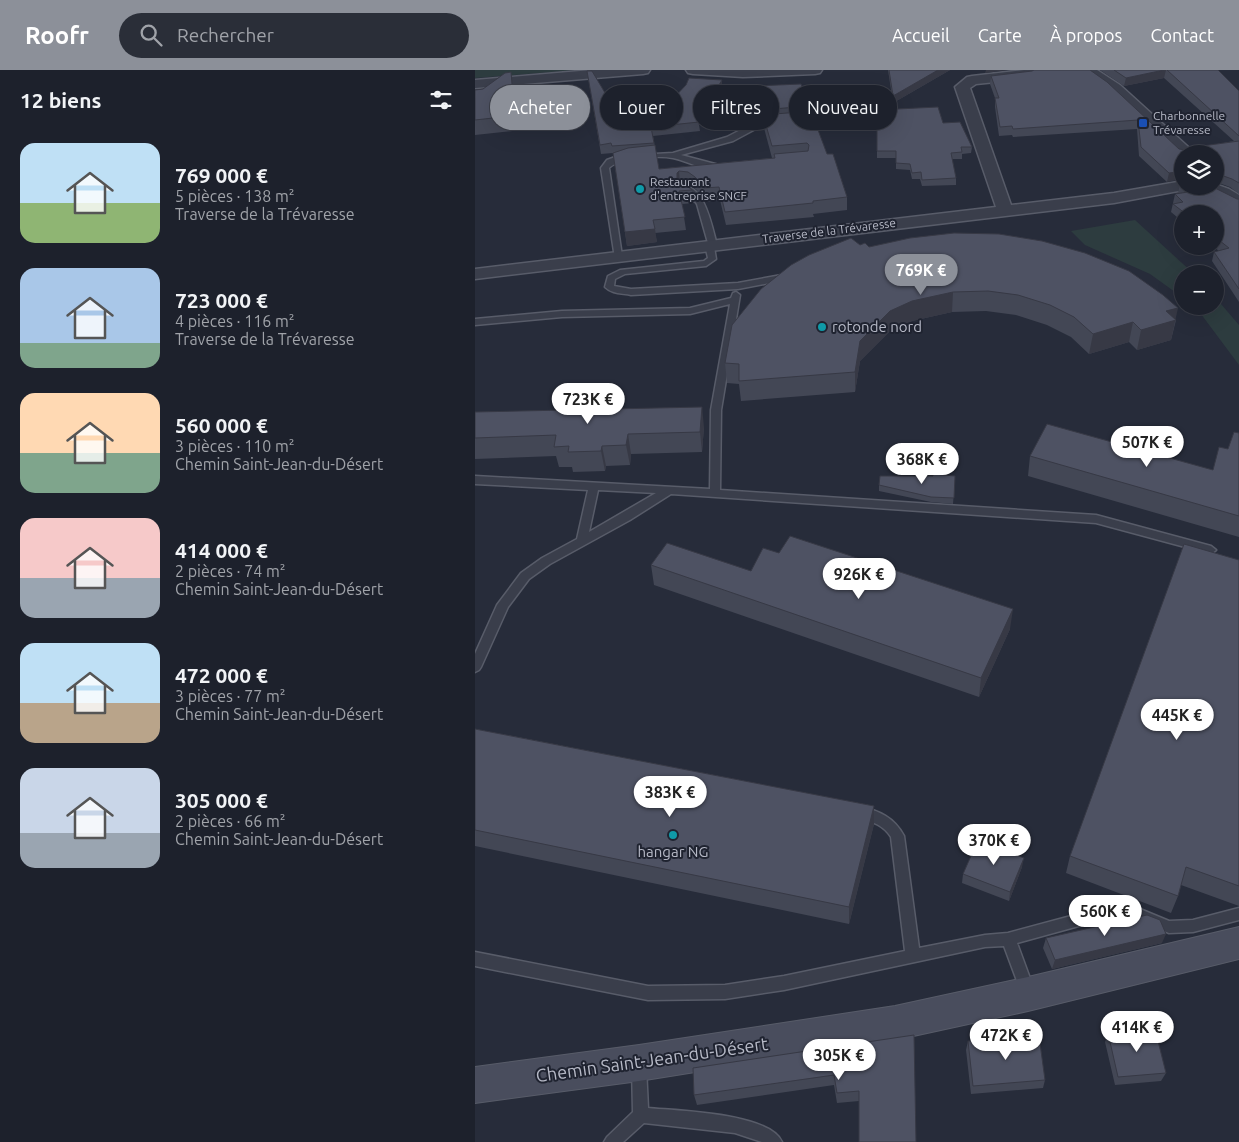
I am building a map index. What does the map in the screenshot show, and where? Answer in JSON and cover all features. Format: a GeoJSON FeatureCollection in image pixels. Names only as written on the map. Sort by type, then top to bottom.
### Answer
{"type":"FeatureCollection","features":[{"type":"Feature","properties":{"kind":"street"},"geometry":{"type":"LineString","coordinates":[[475,84],[643,70]]}},
{"type":"Feature","properties":{"kind":"street"},"geometry":{"type":"LineString","coordinates":[[693,70],[751,73],[815,70]]}},
{"type":"Feature","properties":{"kind":"street"},"geometry":{"type":"LineString","coordinates":[[1005,211],[962,87],[972,80],[1026,75],[1034,70]]}},
{"type":"Feature","properties":{"kind":"street"},"geometry":{"type":"LineString","coordinates":[[1087,70],[1115,88],[1178,145]]}},
{"type":"Feature","properties":{"kind":"street","name":"Traverse de la Trévaresse"},"geometry":{"type":"LineString","coordinates":[[475,274],[1114,198],[1174,188]]}},
{"type":"Feature","properties":{"kind":"street"},"geometry":{"type":"LineString","coordinates":[[1224,193],[1239,202]]}},
{"type":"Feature","properties":{"kind":"street","name":"Chemin Saint-Jean-du-Désert"},"geometry":{"type":"LineString","coordinates":[[475,1085],[895,1024],[1239,943]]}},
{"type":"Feature","properties":{"kind":"lane"},"geometry":{"type":"LineString","coordinates":[[618,256],[605,168],[610,162],[621,158],[673,155],[730,139],[759,124],[789,122]]}},
{"type":"Feature","properties":{"kind":"lane"},"geometry":{"type":"LineString","coordinates":[[673,155],[703,165],[723,167]]}},
{"type":"Feature","properties":{"kind":"lane"},"geometry":{"type":"LineString","coordinates":[[683,188],[697,198],[701,204],[711,245],[712,259],[707,263],[623,272],[611,278],[609,287],[615,290],[631,292],[739,286],[798,275]]}},
{"type":"Feature","properties":{"kind":"lane"},"geometry":{"type":"LineString","coordinates":[[715,492],[716,410],[739,286]]}},
{"type":"Feature","properties":{"kind":"lane"},"geometry":{"type":"LineString","coordinates":[[475,322],[562,314],[690,311],[735,300]]}},
{"type":"Feature","properties":{"kind":"lane"},"geometry":{"type":"LineString","coordinates":[[475,480],[715,492],[1097,519],[1211,550]]}},
{"type":"Feature","properties":{"kind":"lane"},"geometry":{"type":"LineString","coordinates":[[581,541],[594,486]]}},
{"type":"Feature","properties":{"kind":"lane"},"geometry":{"type":"LineString","coordinates":[[475,667],[503,605],[519,582],[535,568],[626,517],[668,490]]}},
{"type":"Feature","properties":{"kind":"lane"},"geometry":{"type":"LineString","coordinates":[[843,809],[872,815],[885,821],[893,828],[898,846],[913,956]]}},
{"type":"Feature","properties":{"kind":"lane"},"geometry":{"type":"LineString","coordinates":[[475,959],[649,993],[725,992],[784,983],[985,941],[1008,939],[1097,916],[1140,914],[1169,927],[1193,926],[1239,914]]}},
{"type":"Feature","properties":{"kind":"lane"},"geometry":{"type":"LineString","coordinates":[[1008,939],[1028,994]]}},
{"type":"Feature","properties":{"kind":"lane"},"geometry":{"type":"LineString","coordinates":[[639,1062],[641,1115]]}},
{"type":"Feature","properties":{"kind":"lane"},"geometry":{"type":"LineString","coordinates":[[612,1142],[641,1115],[735,1125],[763,1133],[774,1142]]}},
{"type":"Feature","properties":{"kind":"shaded area"},"geometry":{"type":"Polygon","coordinates":[[[475,70],[578,70],[475,78],[475,70]]]}},
{"type":"Feature","properties":{"kind":"shaded area"},"geometry":{"type":"Polygon","coordinates":[[[1135,220],[1184,265],[1174,265],[1174,291],[1150,274],[1085,245],[1071,231],[1135,220]]]}},
{"type":"Feature","properties":{"kind":"shaded area"},"geometry":{"type":"Polygon","coordinates":[[[1224,308],[1239,325],[1239,365],[1202,315],[1224,315],[1224,308]]]}},
{"type":"Feature","properties":{"kind":"building"},"geometry":{"type":"Polygon","coordinates":[[[889,70],[938,70],[897,94],[897,85],[891,85],[889,70]]]}},
{"type":"Feature","properties":{"kind":"building"},"geometry":{"type":"Polygon","coordinates":[[[1090,70],[1107,82],[1175,145],[1174,172],[1169,173],[1141,147],[1138,120],[1013,129],[1012,126],[1000,127],[995,98],[999,98],[991,76],[1032,71],[1090,70]]]}},
{"type":"Feature","properties":{"kind":"building"},"geometry":{"type":"Polygon","coordinates":[[[1114,70],[1164,70],[1126,78],[1114,70]]]}},
{"type":"Feature","properties":{"kind":"building"},"geometry":{"type":"Polygon","coordinates":[[[1167,70],[1218,70],[1239,91],[1239,136],[1167,70]]]}},
{"type":"Feature","properties":{"kind":"building"},"geometry":{"type":"Polygon","coordinates":[[[587,71],[592,71],[600,85],[600,130],[652,130],[654,143],[612,146],[611,143],[600,145],[587,71]]]}},
{"type":"Feature","properties":{"kind":"building"},"geometry":{"type":"Polygon","coordinates":[[[511,72],[513,85],[490,85],[490,118],[475,120],[475,90],[483,89],[505,73],[511,72]]]}},
{"type":"Feature","properties":{"kind":"building"},"geometry":{"type":"Polygon","coordinates":[[[689,78],[722,80],[719,85],[693,85],[693,123],[683,124],[683,88],[689,78]]]}},
{"type":"Feature","properties":{"kind":"building"},"geometry":{"type":"Polygon","coordinates":[[[801,84],[789,85],[789,108],[779,108],[778,85],[801,84]]]}},
{"type":"Feature","properties":{"kind":"building"},"geometry":{"type":"Polygon","coordinates":[[[938,107],[943,123],[960,122],[972,147],[961,147],[962,152],[951,153],[956,178],[922,180],[921,172],[912,173],[910,164],[896,163],[896,151],[877,151],[877,130],[897,130],[897,109],[938,107]]]}},
{"type":"Feature","properties":{"kind":"building"},"geometry":{"type":"Polygon","coordinates":[[[789,113],[789,130],[818,130],[827,154],[833,154],[847,197],[813,201],[813,203],[725,212],[719,187],[704,188],[688,172],[679,171],[677,178],[692,190],[679,191],[685,217],[653,220],[655,229],[625,232],[613,153],[628,148],[655,145],[659,169],[775,158],[774,154],[808,151],[809,145],[807,143],[772,146],[767,130],[779,130],[779,114],[789,113]]]}},
{"type":"Feature","properties":{"kind":"building"},"geometry":{"type":"Polygon","coordinates":[[[1239,141],[1239,183],[1224,176],[1224,145],[1209,145],[1239,141]]]}},
{"type":"Feature","properties":{"kind":"building"},"geometry":{"type":"Polygon","coordinates":[[[1224,192],[1239,199],[1239,289],[1216,255],[1224,255],[1224,249],[1229,248],[1224,244],[1224,205],[1173,204],[1183,202],[1176,195],[1224,195],[1224,192]]]}},
{"type":"Feature","properties":{"kind":"building","name":"rotonde nord"},"geometry":{"type":"Polygon","coordinates":[[[954,233],[999,234],[1042,241],[1085,253],[1129,271],[1163,295],[1174,305],[1174,309],[1166,311],[1176,320],[1141,330],[1133,322],[1093,334],[1074,317],[1050,305],[1018,295],[988,291],[953,292],[912,301],[890,311],[860,341],[855,372],[739,381],[739,364],[725,363],[732,325],[761,289],[791,265],[809,255],[851,238],[860,245],[865,243],[869,247],[910,238],[954,233]]]}},
{"type":"Feature","properties":{"kind":"building"},"geometry":{"type":"Polygon","coordinates":[[[702,407],[700,432],[628,434],[626,445],[602,446],[601,451],[568,452],[569,446],[554,447],[556,435],[475,438],[475,412],[702,407]]]}},
{"type":"Feature","properties":{"kind":"building"},"geometry":{"type":"Polygon","coordinates":[[[1047,424],[1213,470],[1219,447],[1228,449],[1234,432],[1239,433],[1239,516],[1030,456],[1047,424]]]}},
{"type":"Feature","properties":{"kind":"building"},"geometry":{"type":"Polygon","coordinates":[[[933,474],[955,476],[954,498],[931,497],[879,485],[880,476],[933,476],[933,474]]]}},
{"type":"Feature","properties":{"kind":"building"},"geometry":{"type":"Polygon","coordinates":[[[790,536],[1013,609],[981,678],[651,565],[667,543],[751,571],[763,548],[779,553],[790,536]]]}},
{"type":"Feature","properties":{"kind":"building"},"geometry":{"type":"Polygon","coordinates":[[[1184,544],[1239,560],[1239,886],[1186,867],[1178,896],[1070,856],[1184,544]]]}},
{"type":"Feature","properties":{"kind":"building","name":"hangar NG"},"geometry":{"type":"Polygon","coordinates":[[[475,729],[874,806],[849,907],[475,830],[475,729]]]}},
{"type":"Feature","properties":{"kind":"building"},"geometry":{"type":"Polygon","coordinates":[[[978,840],[1024,858],[1010,892],[963,874],[978,840]]]}},
{"type":"Feature","properties":{"kind":"building"},"geometry":{"type":"Polygon","coordinates":[[[1147,915],[1160,920],[1166,934],[1055,960],[1046,938],[1147,915]]]}},
{"type":"Feature","properties":{"kind":"building"},"geometry":{"type":"Polygon","coordinates":[[[1155,1029],[1166,1073],[1118,1077],[1108,1033],[1155,1029]]]}},
{"type":"Feature","properties":{"kind":"building"},"geometry":{"type":"Polygon","coordinates":[[[914,1035],[916,1142],[859,1142],[859,1091],[837,1093],[834,1075],[694,1095],[693,1068],[914,1035]]]}},
{"type":"Feature","properties":{"kind":"building"},"geometry":{"type":"Polygon","coordinates":[[[1039,1036],[1045,1080],[973,1086],[968,1041],[1039,1036]]]}},
{"type":"Feature","properties":{"kind":"place","name":"Charbonnelle Trévaresse"},"geometry":{"type":"Point","coordinates":[1143,123]}},
{"type":"Feature","properties":{"kind":"place","name":"Restaurant d'entreprise SNCF"},"geometry":{"type":"Point","coordinates":[640,189]}},
{"type":"Feature","properties":{"kind":"place","name":"rotonde nord"},"geometry":{"type":"Point","coordinates":[822,327]}},
{"type":"Feature","properties":{"kind":"place","name":"hangar NG"},"geometry":{"type":"Point","coordinates":[673,835]}}]}
